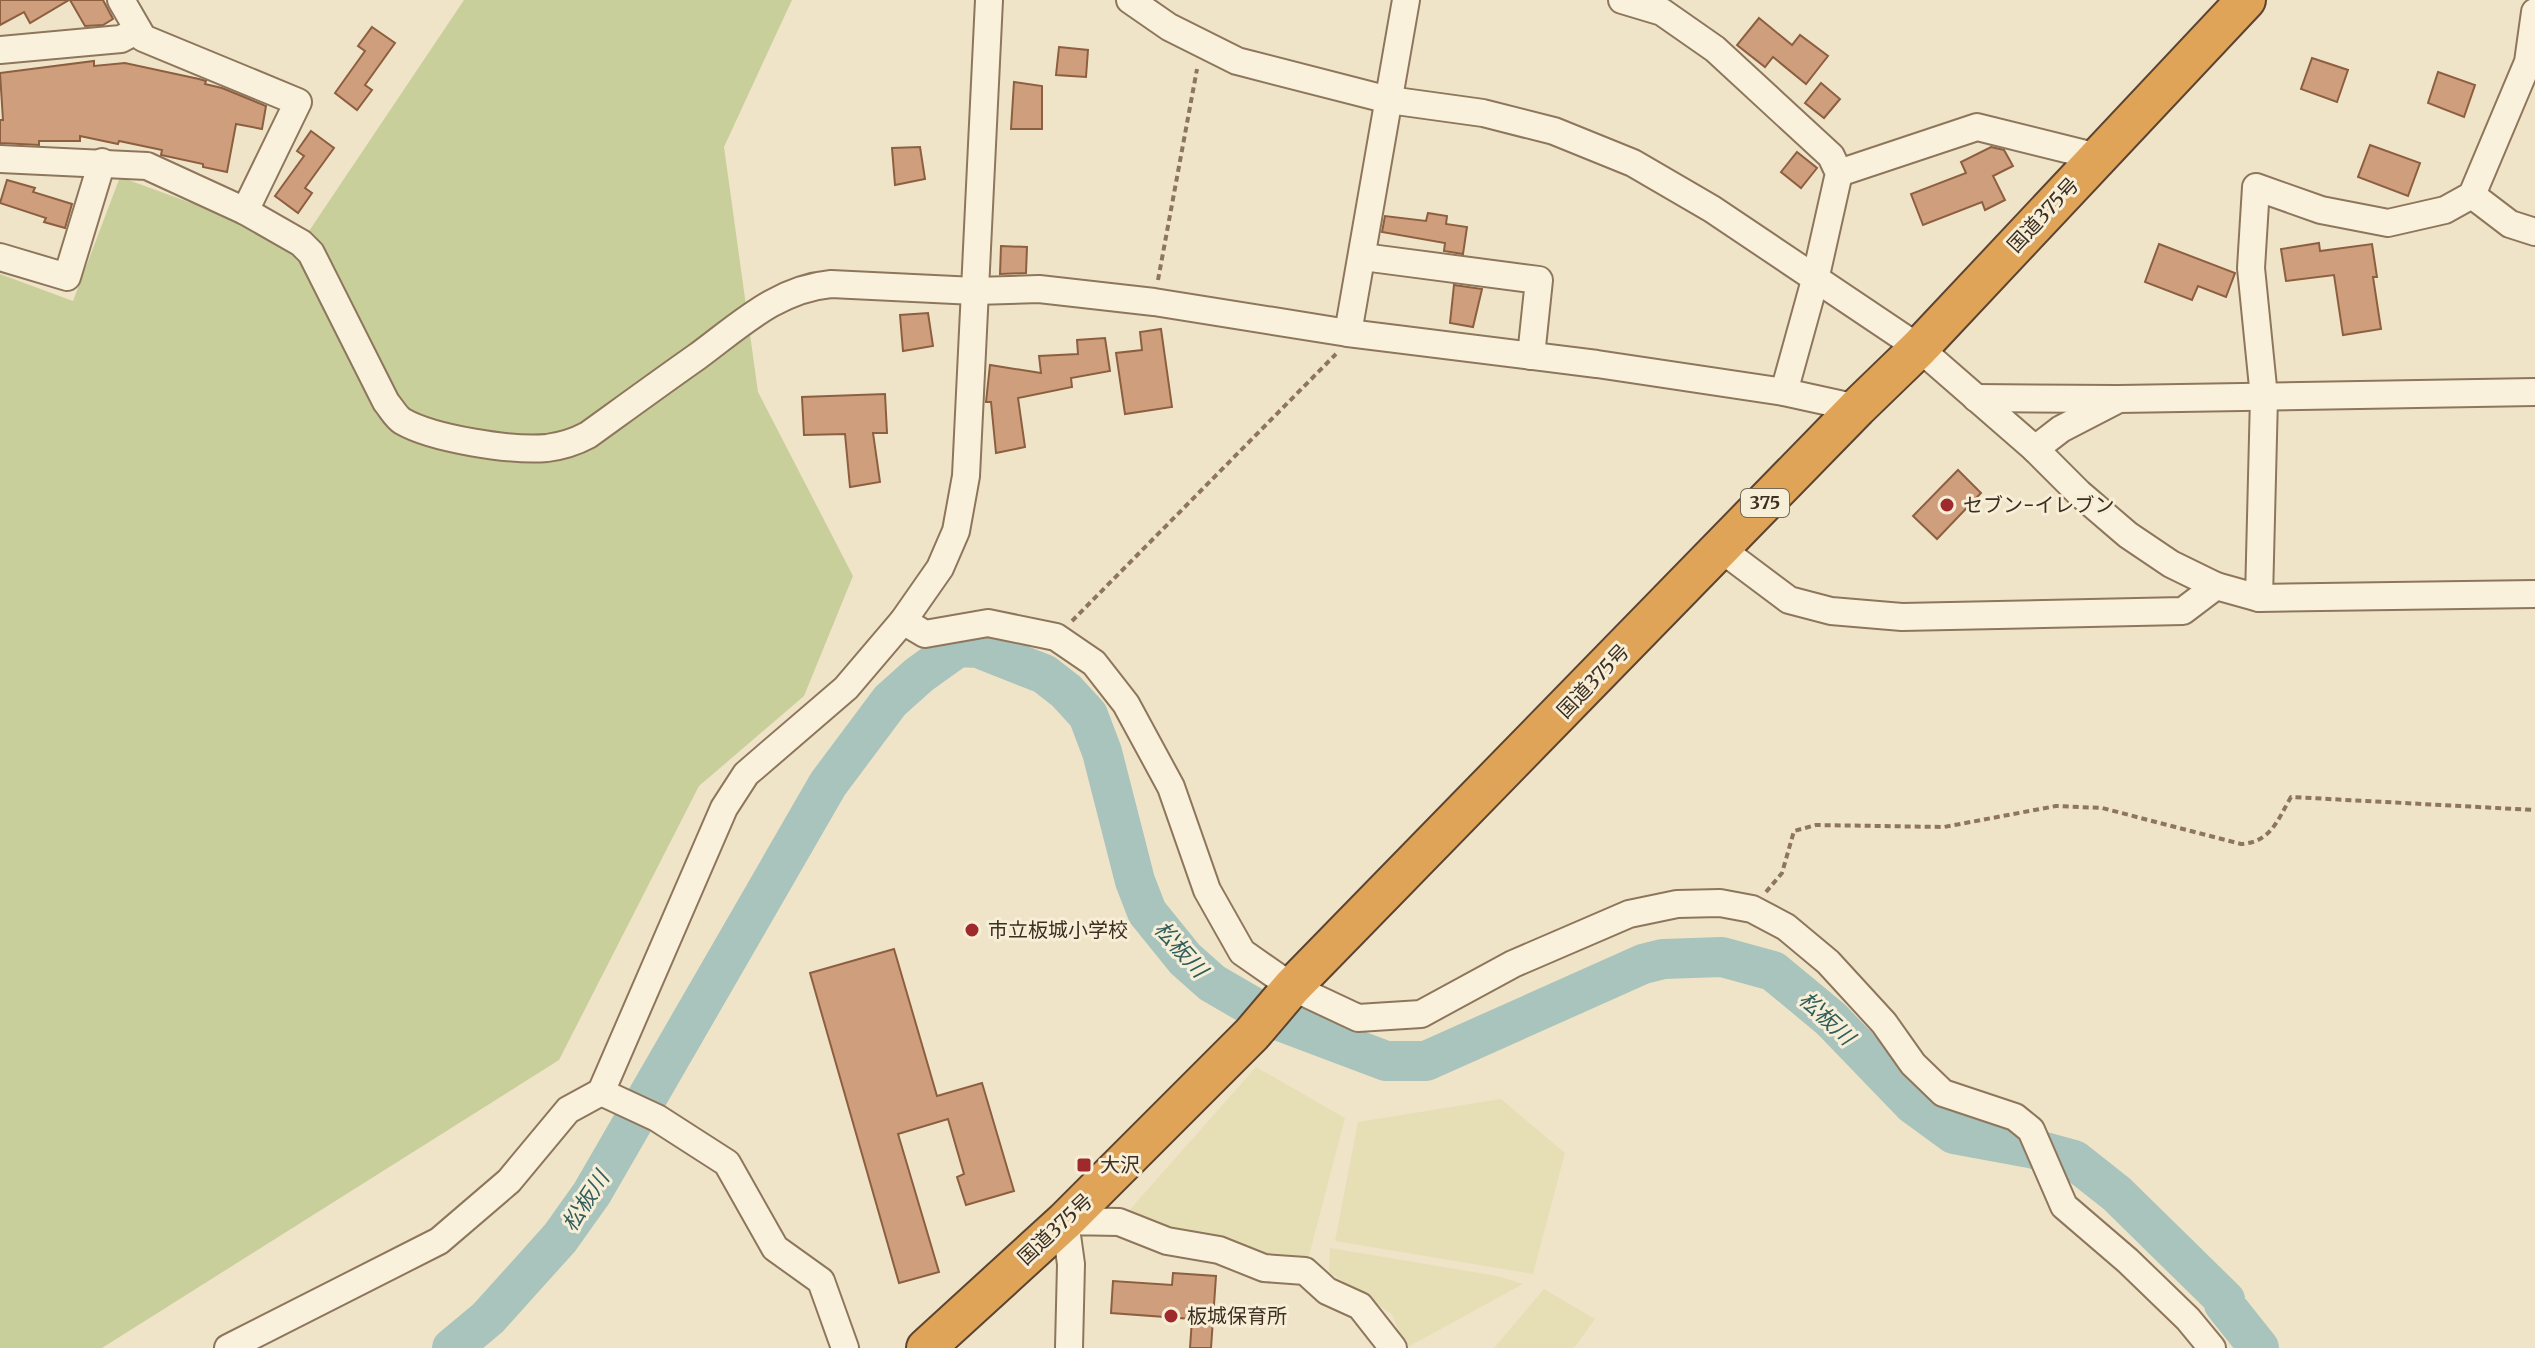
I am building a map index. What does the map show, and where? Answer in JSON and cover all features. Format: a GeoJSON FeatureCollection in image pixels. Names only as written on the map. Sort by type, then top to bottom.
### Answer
{"type":"FeatureCollection","features":[{"type":"Feature","properties":{"kind":"highway","name":"国道375号"},"geometry":{"type":"LineString","coordinates":[[926,1348],[1065,1221],[1252,1034],[1286,994],[1919,348],[2246,0]]}},
{"type":"Feature","properties":{"kind":"street"},"geometry":{"type":"LineString","coordinates":[[121,0],[143,38],[298,102],[245,211]]}},
{"type":"Feature","properties":{"kind":"street"},"geometry":{"type":"LineString","coordinates":[[610,1097],[724,808],[746,774],[846,688],[903,621],[940,568],[956,531],[966,476],[989,0]]}},
{"type":"Feature","properties":{"kind":"street"},"geometry":{"type":"LineString","coordinates":[[1130,0],[1169,27],[1237,61],[1389,100],[1483,113],[1554,131],[1633,163],[1712,209],[1919,348],[2128,535],[2171,564],[2216,586],[2259,598],[2535,594]]}},
{"type":"Feature","properties":{"kind":"street"},"geometry":{"type":"LineString","coordinates":[[1348,333],[1406,0]]}},
{"type":"Feature","properties":{"kind":"street"},"geometry":{"type":"LineString","coordinates":[[1622,0],[1662,12],[1715,49],[1831,156],[1839,173],[1815,280],[1784,392]]}},
{"type":"Feature","properties":{"kind":"street"},"geometry":{"type":"LineString","coordinates":[[2259,598],[2264,397],[2251,268],[2256,187],[2321,210],[2388,223],[2445,210],[2472,195],[2528,62],[2535,12]]}},
{"type":"Feature","properties":{"kind":"street"},"geometry":{"type":"LineString","coordinates":[[0,50],[121,39],[138,30]]}},
{"type":"Feature","properties":{"kind":"street"},"geometry":{"type":"LineString","coordinates":[[1839,173],[1977,127],[2098,157]]}},
{"type":"Feature","properties":{"kind":"street"},"geometry":{"type":"LineString","coordinates":[[0,159],[147,166],[245,211],[301,243],[311,253],[386,402],[400,420],[466,441],[545,448],[570,443],[588,435],[780,297],[820,285],[975,291],[1039,289],[1154,302],[1348,333],[1784,392],[1857,408]]}},
{"type":"Feature","properties":{"kind":"street"},"geometry":{"type":"LineString","coordinates":[[0,257],[67,277],[102,162]]}},
{"type":"Feature","properties":{"kind":"street"},"geometry":{"type":"LineString","coordinates":[[2472,195],[2510,224],[2535,232]]}},
{"type":"Feature","properties":{"kind":"street"},"geometry":{"type":"LineString","coordinates":[[1363,257],[1539,280],[1531,356]]}},
{"type":"Feature","properties":{"kind":"street"},"geometry":{"type":"LineString","coordinates":[[1976,398],[2119,399],[2535,392]]}},
{"type":"Feature","properties":{"kind":"street"},"geometry":{"type":"LineString","coordinates":[[2035,449],[2061,429],[2119,399]]}},
{"type":"Feature","properties":{"kind":"street"},"geometry":{"type":"LineString","coordinates":[[1721,549],[1789,600],[1831,611],[1888,616],[2183,611],[2216,586]]}},
{"type":"Feature","properties":{"kind":"street"},"geometry":{"type":"LineString","coordinates":[[903,621],[925,634],[988,623],[1056,637],[1094,663],[1126,704],[1171,787],[1207,890],[1242,952],[1286,994],[1358,1018],[1421,1014],[1513,964],[1629,914],[1677,904],[1720,903],[1752,909],[1786,927],[1828,962],[1884,1023],[1913,1064],[1943,1093],[2015,1117],[2031,1130],[2064,1206],[2178,1309],[2212,1348]]}},
{"type":"Feature","properties":{"kind":"street"},"geometry":{"type":"LineString","coordinates":[[228,1348],[439,1241],[509,1181],[568,1110],[610,1097],[657,1118],[727,1163],[775,1248],[821,1281],[845,1348]]}},
{"type":"Feature","properties":{"kind":"street"},"geometry":{"type":"LineString","coordinates":[[1069,1348],[1071,1264],[1065,1221],[1119,1222],[1167,1241],[1219,1250],[1264,1268],[1305,1271],[1327,1291],[1360,1306],[1393,1348]]}},
{"type":"Feature","properties":{"kind":"path"},"geometry":{"type":"LineString","coordinates":[[1154,302],[1198,63],[1205,46]]}},
{"type":"Feature","properties":{"kind":"path"},"geometry":{"type":"LineString","coordinates":[[1056,637],[1344,345],[1348,333]]}},
{"type":"Feature","properties":{"kind":"path"},"geometry":{"type":"LineString","coordinates":[[1752,909],[1782,873],[1794,831],[1816,825],[1944,827],[2056,806],[2102,808],[2241,844],[2257,843],[2271,832],[2291,797],[2535,810]]}},
{"type":"Feature","properties":{"kind":"shaded area"},"geometry":{"type":"Polygon","coordinates":[[[1256,1067],[1345,1118],[1305,1271],[1119,1222],[1256,1067]]]}},
{"type":"Feature","properties":{"kind":"shaded area"},"geometry":{"type":"Polygon","coordinates":[[[1501,1099],[1565,1153],[1533,1274],[1335,1241],[1358,1122],[1501,1099]]]}},
{"type":"Feature","properties":{"kind":"shaded area"},"geometry":{"type":"Polygon","coordinates":[[[1330,1248],[1497,1276],[1523,1284],[1406,1348],[1392,1314],[1329,1272],[1330,1248]]]}},
{"type":"Feature","properties":{"kind":"shaded area"},"geometry":{"type":"Polygon","coordinates":[[[1544,1289],[1595,1319],[1574,1348],[1494,1348],[1544,1289]]]}},
{"type":"Feature","properties":{"kind":"green space"},"geometry":{"type":"Polygon","coordinates":[[[464,0],[792,0],[724,147],[758,392],[853,576],[804,696],[699,786],[559,1060],[102,1348],[0,1348],[0,274],[73,301],[120,177],[301,243],[464,0]]]}},
{"type":"Feature","properties":{"kind":"building"},"geometry":{"type":"Polygon","coordinates":[[[0,0],[69,0],[30,23],[24,12],[0,25],[0,0]]]}},
{"type":"Feature","properties":{"kind":"building"},"geometry":{"type":"Polygon","coordinates":[[[70,0],[103,0],[113,19],[103,25],[85,26],[70,0]]]}},
{"type":"Feature","properties":{"kind":"building"},"geometry":{"type":"Polygon","coordinates":[[[1759,18],[1792,45],[1800,35],[1828,56],[1806,84],[1773,57],[1765,67],[1737,45],[1759,18]]]}},
{"type":"Feature","properties":{"kind":"building"},"geometry":{"type":"Polygon","coordinates":[[[372,27],[395,43],[365,85],[372,90],[357,110],[335,93],[365,51],[358,46],[372,27]]]}},
{"type":"Feature","properties":{"kind":"building"},"geometry":{"type":"Polygon","coordinates":[[[1059,47],[1088,50],[1086,77],[1056,75],[1059,47]]]}},
{"type":"Feature","properties":{"kind":"building"},"geometry":{"type":"Polygon","coordinates":[[[2312,58],[2348,70],[2337,102],[2301,89],[2312,58]]]}},
{"type":"Feature","properties":{"kind":"building"},"geometry":{"type":"Polygon","coordinates":[[[94,61],[94,66],[125,63],[206,81],[205,84],[266,106],[262,129],[236,124],[227,172],[161,155],[162,150],[80,136],[80,141],[39,141],[39,145],[0,143],[0,120],[3,120],[0,73],[94,61]]]}},
{"type":"Feature","properties":{"kind":"building"},"geometry":{"type":"Polygon","coordinates":[[[2438,72],[2475,85],[2464,117],[2428,103],[2438,72]]]}},
{"type":"Feature","properties":{"kind":"building"},"geometry":{"type":"Polygon","coordinates":[[[1014,82],[1042,86],[1042,129],[1011,129],[1014,82]]]}},
{"type":"Feature","properties":{"kind":"building"},"geometry":{"type":"Polygon","coordinates":[[[1821,83],[1840,99],[1824,118],[1805,103],[1821,83]]]}},
{"type":"Feature","properties":{"kind":"building"},"geometry":{"type":"Polygon","coordinates":[[[311,131],[334,148],[305,188],[312,193],[298,213],[275,196],[304,156],[297,151],[311,131]]]}},
{"type":"Feature","properties":{"kind":"building"},"geometry":{"type":"Polygon","coordinates":[[[2370,145],[2420,163],[2408,196],[2358,177],[2370,145]]]}},
{"type":"Feature","properties":{"kind":"building"},"geometry":{"type":"Polygon","coordinates":[[[920,147],[925,179],[895,185],[892,148],[920,147]]]}},
{"type":"Feature","properties":{"kind":"building"},"geometry":{"type":"Polygon","coordinates":[[[1991,147],[2004,150],[2013,166],[1993,176],[2005,200],[1985,210],[1982,202],[1923,225],[1911,194],[1966,173],[1961,162],[1991,147]]]}},
{"type":"Feature","properties":{"kind":"building"},"geometry":{"type":"Polygon","coordinates":[[[1797,152],[1817,168],[1801,188],[1781,172],[1797,152]]]}},
{"type":"Feature","properties":{"kind":"building"},"geometry":{"type":"Polygon","coordinates":[[[7,180],[72,204],[65,228],[44,222],[46,218],[0,203],[7,180]]]}},
{"type":"Feature","properties":{"kind":"building"},"geometry":{"type":"Polygon","coordinates":[[[1428,213],[1447,216],[1446,224],[1467,227],[1463,254],[1444,251],[1445,243],[1382,232],[1385,216],[1426,221],[1428,213]]]}},
{"type":"Feature","properties":{"kind":"building"},"geometry":{"type":"Polygon","coordinates":[[[2319,243],[2320,251],[2372,244],[2377,277],[2373,277],[2381,329],[2343,335],[2334,275],[2286,281],[2281,249],[2319,243]]]}},
{"type":"Feature","properties":{"kind":"building"},"geometry":{"type":"Polygon","coordinates":[[[2159,244],[2235,273],[2226,297],[2198,286],[2192,300],[2145,282],[2159,244]]]}},
{"type":"Feature","properties":{"kind":"building"},"geometry":{"type":"Polygon","coordinates":[[[1001,246],[1027,247],[1026,273],[1000,274],[1001,246]]]}},
{"type":"Feature","properties":{"kind":"building"},"geometry":{"type":"Polygon","coordinates":[[[1454,285],[1482,289],[1473,327],[1450,323],[1454,285]]]}},
{"type":"Feature","properties":{"kind":"building"},"geometry":{"type":"Polygon","coordinates":[[[928,313],[933,346],[903,351],[900,315],[928,313]]]}},
{"type":"Feature","properties":{"kind":"building"},"geometry":{"type":"Polygon","coordinates":[[[1161,329],[1172,407],[1125,414],[1116,353],[1142,350],[1140,332],[1161,329]]]}},
{"type":"Feature","properties":{"kind":"building"},"geometry":{"type":"Polygon","coordinates":[[[1105,338],[1110,371],[1071,378],[1072,387],[1018,398],[1025,447],[996,453],[991,402],[986,402],[990,365],[1041,373],[1039,356],[1078,354],[1077,340],[1105,338]]]}},
{"type":"Feature","properties":{"kind":"building"},"geometry":{"type":"Polygon","coordinates":[[[885,394],[887,433],[873,433],[880,482],[850,487],[845,434],[804,435],[802,397],[885,394]]]}},
{"type":"Feature","properties":{"kind":"building","name":"セブン-イレブン"},"geometry":{"type":"Polygon","coordinates":[[[1958,470],[1981,493],[1937,539],[1913,516],[1958,470]]]}},
{"type":"Feature","properties":{"kind":"building"},"geometry":{"type":"Polygon","coordinates":[[[894,949],[937,1096],[982,1083],[1014,1191],[966,1205],[957,1177],[964,1174],[948,1119],[898,1134],[939,1272],[899,1283],[810,973],[894,949]]]}},
{"type":"Feature","properties":{"kind":"building"},"geometry":{"type":"Polygon","coordinates":[[[1173,1273],[1216,1276],[1211,1348],[1190,1348],[1192,1319],[1111,1313],[1113,1281],[1172,1285],[1173,1273]]]}},
{"type":"Feature","properties":{"kind":"waterway","name":"松板川"},"geometry":{"type":"LineString","coordinates":[[452,1348],[488,1318],[560,1238],[592,1193],[828,784],[890,701],[958,647],[978,648],[1044,674],[1066,691],[1088,715],[1102,752],[1135,881],[1147,912],[1185,959],[1212,983],[1274,1019],[1386,1061],[1426,1061],[1643,964],[1663,959],[1722,957],[1773,971],[1831,1019],[1913,1104],[1954,1134],[2030,1148],[2074,1160],[2117,1194],[2225,1300],[2224,1304],[2259,1348]]}},
{"type":"Feature","properties":{"kind":"place","name":"セブン-イレブン"},"geometry":{"type":"Point","coordinates":[1947,505]}},
{"type":"Feature","properties":{"kind":"place","name":"市立板城小学校"},"geometry":{"type":"Point","coordinates":[972,930]}},
{"type":"Feature","properties":{"kind":"place","name":"大沢"},"geometry":{"type":"Point","coordinates":[1084,1165]}},
{"type":"Feature","properties":{"kind":"place","name":"板城保育所"},"geometry":{"type":"Point","coordinates":[1171,1316]}}]}
